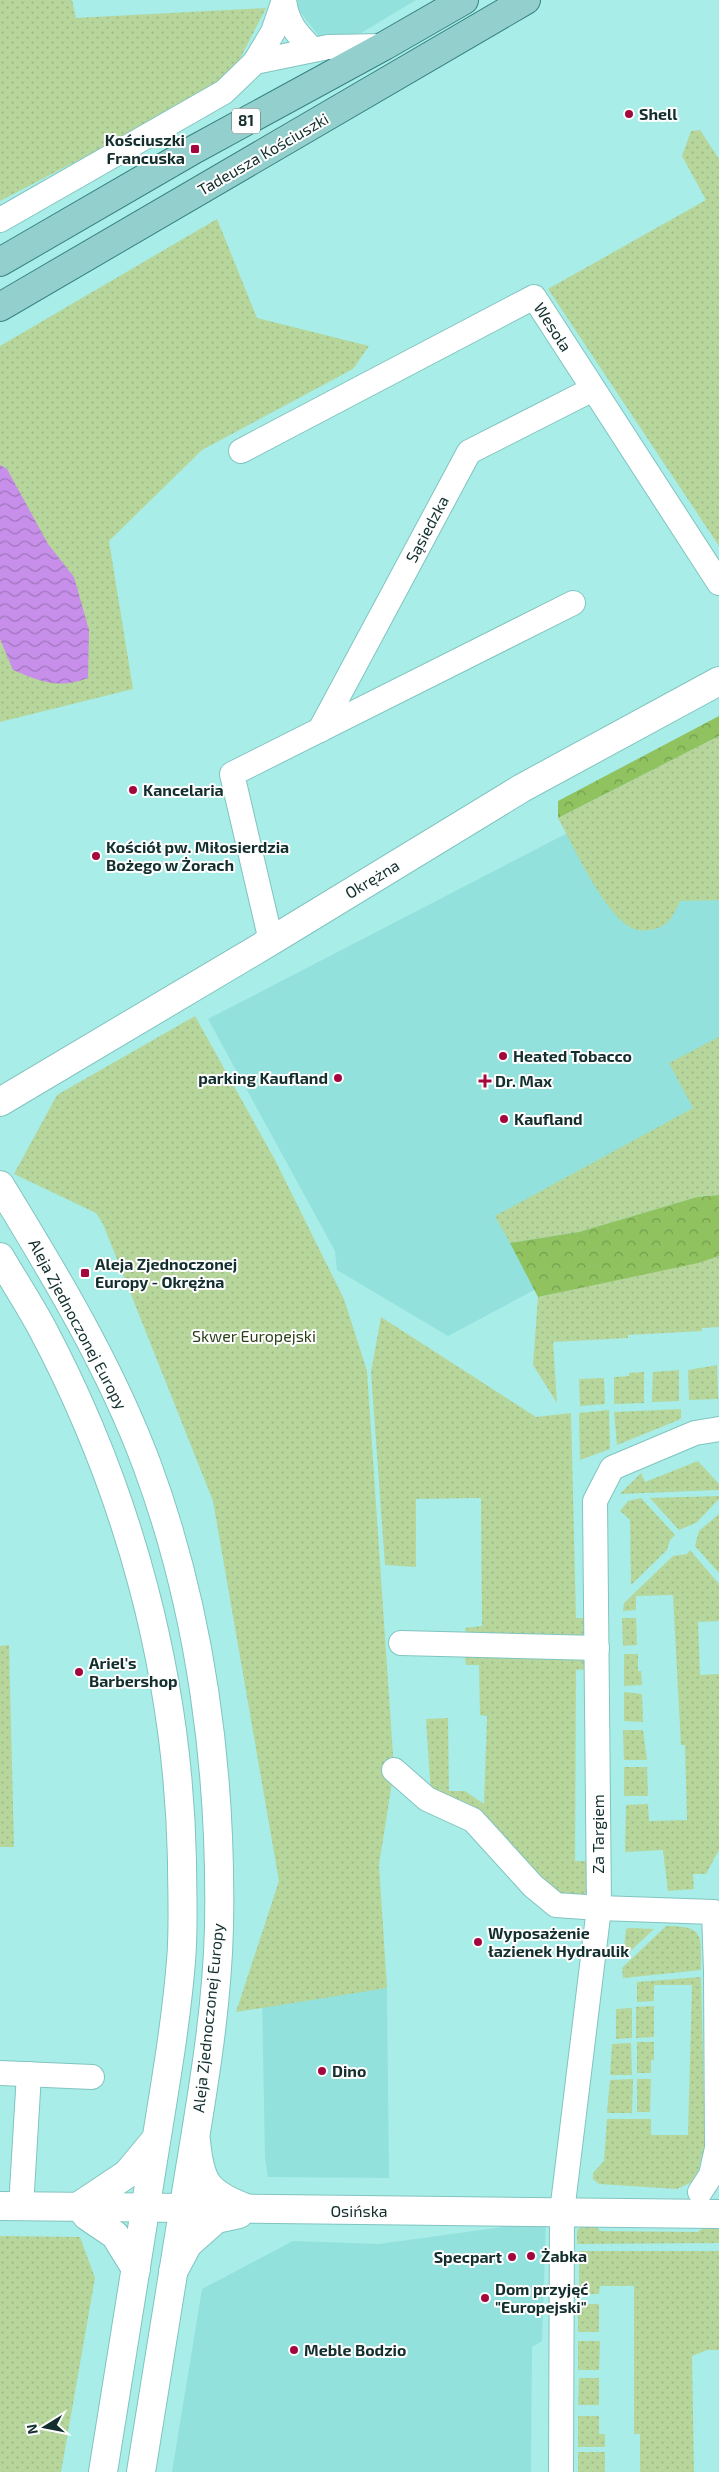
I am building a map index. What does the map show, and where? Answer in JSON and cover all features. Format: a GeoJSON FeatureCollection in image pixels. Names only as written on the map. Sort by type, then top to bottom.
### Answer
{"type":"FeatureCollection","features":[{"type":"Feature","properties":{"kind":"main road","name":"81"},"geometry":{"type":"LineString","coordinates":[[0,262],[195,149],[464,0]]}},
{"type":"Feature","properties":{"kind":"main road","name":"Tadeusza Kościuszki"},"geometry":{"type":"LineString","coordinates":[[0,307],[526,0]]}},
{"type":"Feature","properties":{"kind":"main road","name":"Okrężna"},"geometry":{"type":"LineString","coordinates":[[0,1102],[271,941],[522,788],[719,681]]}},
{"type":"Feature","properties":{"kind":"main road"},"geometry":{"type":"LineString","coordinates":[[0,1082],[30,1085]]}},
{"type":"Feature","properties":{"kind":"main road","name":"Okrężna"},"geometry":{"type":"LineString","coordinates":[[0,1121],[5,1111],[30,1085]]}},
{"type":"Feature","properties":{"kind":"main road","name":"Aleja Zjednoczonej Europy"},"geometry":{"type":"LineString","coordinates":[[0,1185],[87,1335],[127,1416],[147,1465],[182,1581],[194,1638],[216,1786],[219,1930],[209,2042],[196,2135],[141,2472]]}},
{"type":"Feature","properties":{"kind":"main road","name":"Aleja Zjednoczonej Europy"},"geometry":{"type":"LineString","coordinates":[[0,1257],[41,1326],[70,1384],[113,1486],[145,1589],[160,1658],[175,1745],[181,1810],[181,1960],[170,2055],[103,2472]]}},
{"type":"Feature","properties":{"kind":"main road"},"geometry":{"type":"LineString","coordinates":[[196,2135],[199,2169],[208,2186],[228,2201],[252,2210]]}},
{"type":"Feature","properties":{"kind":"main road"},"geometry":{"type":"LineString","coordinates":[[136,2269],[115,2235],[88,2216],[78,2206],[127,2174],[156,2140]]}},
{"type":"Feature","properties":{"kind":"main road","name":"Osińska"},"geometry":{"type":"LineString","coordinates":[[10,2206],[719,2214]]}},
{"type":"Feature","properties":{"kind":"main road"},"geometry":{"type":"LineString","coordinates":[[173,2273],[188,2244],[216,2219],[252,2210]]}},
{"type":"Feature","properties":{"kind":"street"},"geometry":{"type":"LineString","coordinates":[[284,0],[287,18],[312,49]]}},
{"type":"Feature","properties":{"kind":"street"},"geometry":{"type":"LineString","coordinates":[[0,220],[224,92],[255,62],[273,32],[284,0]]}},
{"type":"Feature","properties":{"kind":"street"},"geometry":{"type":"LineString","coordinates":[[255,62],[328,47],[384,46]]}},
{"type":"Feature","properties":{"kind":"street","name":"Wesoła"},"geometry":{"type":"LineString","coordinates":[[241,451],[534,297],[719,582]]}},
{"type":"Feature","properties":{"kind":"street","name":"Sąsiedzka"},"geometry":{"type":"LineString","coordinates":[[320,730],[469,452],[593,389]]}},
{"type":"Feature","properties":{"kind":"street"},"geometry":{"type":"LineString","coordinates":[[271,941],[232,774],[573,603]]}},
{"type":"Feature","properties":{"kind":"street","name":"Za Targiem"},"geometry":{"type":"LineString","coordinates":[[561,2472],[562,2212],[599,1908],[595,1501],[612,1468],[695,1433],[719,1429]]}},
{"type":"Feature","properties":{"kind":"street"},"geometry":{"type":"LineString","coordinates":[[695,1433],[719,1441]]}},
{"type":"Feature","properties":{"kind":"street"},"geometry":{"type":"LineString","coordinates":[[401,1643],[597,1648]]}},
{"type":"Feature","properties":{"kind":"street"},"geometry":{"type":"LineString","coordinates":[[394,1770],[427,1798],[473,1820],[533,1886],[556,1905],[716,1912],[717,2148],[711,2174],[700,2192]]}},
{"type":"Feature","properties":{"kind":"street"},"geometry":{"type":"LineString","coordinates":[[0,2073],[92,2077]]}},
{"type":"Feature","properties":{"kind":"street"},"geometry":{"type":"LineString","coordinates":[[10,2206],[29,2074]]}},
{"type":"Feature","properties":{"kind":"shaded area"},"geometry":{"type":"Polygon","coordinates":[[[291,0],[416,0],[361,33],[322,40],[291,0]]]}},
{"type":"Feature","properties":{"kind":"shaded area"},"geometry":{"type":"Polygon","coordinates":[[[664,783],[719,891],[719,1117],[536,1289],[448,1336],[337,1270],[335,1251],[208,1019],[664,783]]]}},
{"type":"Feature","properties":{"kind":"shaded area"},"geometry":{"type":"Polygon","coordinates":[[[387,1988],[389,2178],[268,2177],[265,2158],[262,1997],[387,1988]]]}},
{"type":"Feature","properties":{"kind":"shaded area"},"geometry":{"type":"Polygon","coordinates":[[[546,2221],[542,2341],[532,2347],[531,2472],[172,2472],[202,2289],[293,2241],[379,2244],[546,2221]]]}},
{"type":"Feature","properties":{"kind":"green space"},"geometry":{"type":"Polygon","coordinates":[[[0,0],[72,0],[76,18],[266,8],[232,74],[113,142],[0,201],[0,0]]]}},
{"type":"Feature","properties":{"kind":"green space"},"geometry":{"type":"Polygon","coordinates":[[[700,130],[719,159],[719,546],[548,289],[706,200],[682,156],[691,131],[700,130]]]}},
{"type":"Feature","properties":{"kind":"green space"},"geometry":{"type":"Polygon","coordinates":[[[217,219],[257,318],[369,346],[353,369],[202,450],[109,541],[133,689],[0,722],[0,346],[217,219]]]}},
{"type":"Feature","properties":{"kind":"green space"},"geometry":{"type":"Polygon","coordinates":[[[719,716],[719,736],[558,818],[558,801],[719,716]]]}},
{"type":"Feature","properties":{"kind":"green space"},"geometry":{"type":"Polygon","coordinates":[[[719,736],[719,900],[680,901],[666,924],[656,929],[640,930],[627,925],[615,914],[592,882],[558,818],[719,736]]]}},
{"type":"Feature","properties":{"kind":"green space","name":"Skwer Europejski"},"geometry":{"type":"Polygon","coordinates":[[[195,1016],[275,1160],[344,1299],[367,1371],[394,1770],[379,1865],[387,1988],[236,2012],[279,1881],[213,1501],[103,1224],[96,1213],[14,1174],[57,1095],[195,1016]]]}},
{"type":"Feature","properties":{"kind":"green space"},"geometry":{"type":"Polygon","coordinates":[[[719,1037],[719,1195],[697,1197],[579,1232],[510,1243],[495,1216],[693,1108],[669,1063],[719,1037]]]}},
{"type":"Feature","properties":{"kind":"green space"},"geometry":{"type":"Polygon","coordinates":[[[719,1195],[719,1256],[698,1263],[538,1297],[510,1243],[579,1232],[697,1197],[719,1195]]]}},
{"type":"Feature","properties":{"kind":"green space"},"geometry":{"type":"Polygon","coordinates":[[[719,1256],[719,1327],[702,1328],[702,1331],[628,1335],[628,1338],[553,1342],[557,1403],[533,1365],[538,1297],[719,1256]]]}},
{"type":"Feature","properties":{"kind":"green space"},"geometry":{"type":"Polygon","coordinates":[[[381,1317],[536,1417],[571,1413],[576,1618],[588,1618],[585,1635],[578,1638],[466,1633],[465,1628],[482,1626],[481,1498],[416,1499],[416,1567],[385,1565],[371,1372],[381,1317]]]}},
{"type":"Feature","properties":{"kind":"green space"},"geometry":{"type":"Polygon","coordinates":[[[717,1365],[718,1399],[689,1400],[688,1370],[717,1365]]]}},
{"type":"Feature","properties":{"kind":"green space"},"geometry":{"type":"Polygon","coordinates":[[[679,1370],[679,1401],[652,1402],[653,1372],[679,1370]]]}},
{"type":"Feature","properties":{"kind":"green space"},"geometry":{"type":"Polygon","coordinates":[[[644,1372],[644,1403],[614,1404],[614,1377],[644,1372]]]}},
{"type":"Feature","properties":{"kind":"green space"},"geometry":{"type":"Polygon","coordinates":[[[604,1378],[605,1404],[580,1406],[579,1379],[604,1378]]]}},
{"type":"Feature","properties":{"kind":"green space"},"geometry":{"type":"Polygon","coordinates":[[[681,1409],[681,1419],[617,1445],[614,1412],[681,1409]]]}},
{"type":"Feature","properties":{"kind":"green space"},"geometry":{"type":"Polygon","coordinates":[[[609,1410],[610,1449],[580,1460],[579,1413],[609,1410]]]}},
{"type":"Feature","properties":{"kind":"green space"},"geometry":{"type":"Polygon","coordinates":[[[698,1461],[719,1484],[719,1490],[620,1494],[641,1473],[645,1482],[698,1461]]]}},
{"type":"Feature","properties":{"kind":"green space"},"geometry":{"type":"Polygon","coordinates":[[[719,1496],[719,1499],[696,1523],[679,1530],[650,1498],[719,1496]]]}},
{"type":"Feature","properties":{"kind":"green space"},"geometry":{"type":"Polygon","coordinates":[[[641,1498],[675,1535],[670,1540],[667,1550],[631,1585],[630,1520],[620,1511],[628,1501],[641,1498]]]}},
{"type":"Feature","properties":{"kind":"green space"},"geometry":{"type":"Polygon","coordinates":[[[719,1514],[719,1573],[695,1546],[699,1531],[719,1514]]]}},
{"type":"Feature","properties":{"kind":"green space"},"geometry":{"type":"Polygon","coordinates":[[[690,1550],[719,1584],[719,1621],[698,1622],[700,1675],[719,1674],[719,1850],[706,1874],[693,1874],[694,1889],[668,1891],[663,1850],[625,1852],[626,1805],[648,1804],[649,1821],[687,1820],[685,1745],[681,1745],[673,1595],[636,1596],[636,1610],[623,1611],[624,1603],[673,1556],[687,1554],[690,1550]]]}},
{"type":"Feature","properties":{"kind":"green space"},"geometry":{"type":"Polygon","coordinates":[[[622,1618],[636,1618],[637,1645],[623,1646],[622,1618]]]}},
{"type":"Feature","properties":{"kind":"green space"},"geometry":{"type":"Polygon","coordinates":[[[9,1645],[14,1847],[0,1847],[0,1646],[9,1645]]]}},
{"type":"Feature","properties":{"kind":"green space"},"geometry":{"type":"Polygon","coordinates":[[[467,1654],[586,1658],[591,1669],[576,1670],[575,1861],[591,1861],[586,1893],[575,1901],[563,1901],[431,1795],[426,1719],[448,1718],[449,1791],[465,1791],[484,1804],[487,1716],[480,1715],[479,1665],[466,1665],[465,1659],[467,1654]]]}},
{"type":"Feature","properties":{"kind":"green space"},"geometry":{"type":"Polygon","coordinates":[[[624,1654],[638,1654],[638,1671],[641,1671],[642,1685],[624,1686],[624,1654]]]}},
{"type":"Feature","properties":{"kind":"green space"},"geometry":{"type":"Polygon","coordinates":[[[624,1692],[642,1694],[643,1722],[624,1721],[624,1692]]]}},
{"type":"Feature","properties":{"kind":"green space"},"geometry":{"type":"Polygon","coordinates":[[[623,1730],[643,1730],[647,1760],[624,1760],[623,1730]]]}},
{"type":"Feature","properties":{"kind":"green space"},"geometry":{"type":"Polygon","coordinates":[[[624,1767],[647,1767],[648,1796],[624,1796],[624,1767]]]}},
{"type":"Feature","properties":{"kind":"green space"},"geometry":{"type":"Polygon","coordinates":[[[666,1926],[688,1928],[698,1935],[701,1948],[701,1970],[623,1978],[622,1968],[666,1926]]]}},
{"type":"Feature","properties":{"kind":"green space"},"geometry":{"type":"Polygon","coordinates":[[[626,1929],[654,1929],[623,1958],[626,1929]]]}},
{"type":"Feature","properties":{"kind":"green space"},"geometry":{"type":"Polygon","coordinates":[[[701,1977],[705,2144],[698,2171],[692,2182],[677,2189],[599,2184],[593,2179],[593,2173],[604,2161],[607,2119],[651,2119],[651,2135],[688,2135],[692,1985],[654,1985],[654,2001],[637,2002],[637,1982],[701,1977]]]}},
{"type":"Feature","properties":{"kind":"green space"},"geometry":{"type":"Polygon","coordinates":[[[654,2006],[654,2037],[636,2038],[636,2007],[654,2006]]]}},
{"type":"Feature","properties":{"kind":"green space"},"geometry":{"type":"Polygon","coordinates":[[[632,2008],[632,2038],[616,2039],[616,2009],[632,2008]]]}},
{"type":"Feature","properties":{"kind":"green space"},"geometry":{"type":"Polygon","coordinates":[[[637,2042],[654,2042],[654,2060],[651,2060],[651,2073],[637,2073],[637,2042]]]}},
{"type":"Feature","properties":{"kind":"green space"},"geometry":{"type":"Polygon","coordinates":[[[631,2043],[632,2075],[610,2075],[612,2044],[631,2043]]]}},
{"type":"Feature","properties":{"kind":"green space"},"geometry":{"type":"Polygon","coordinates":[[[633,2079],[632,2113],[607,2113],[610,2080],[633,2079]]]}},
{"type":"Feature","properties":{"kind":"green space"},"geometry":{"type":"Polygon","coordinates":[[[637,2079],[651,2079],[650,2112],[637,2112],[637,2079]]]}},
{"type":"Feature","properties":{"kind":"green space"},"geometry":{"type":"Polygon","coordinates":[[[583,2224],[595,2224],[600,2231],[698,2232],[707,2225],[719,2224],[719,2243],[577,2244],[577,2231],[583,2224]]]}},
{"type":"Feature","properties":{"kind":"green space"},"geometry":{"type":"Polygon","coordinates":[[[0,2236],[80,2237],[95,2278],[61,2472],[0,2472],[0,2236]]]}},
{"type":"Feature","properties":{"kind":"green space"},"geometry":{"type":"Polygon","coordinates":[[[579,2251],[719,2251],[719,2350],[707,2350],[692,2356],[694,2472],[640,2472],[640,2434],[634,2434],[634,2286],[600,2286],[599,2294],[579,2294],[579,2251]]]}},
{"type":"Feature","properties":{"kind":"green space"},"geometry":{"type":"Polygon","coordinates":[[[578,2304],[599,2304],[599,2332],[578,2332],[578,2304]]]}},
{"type":"Feature","properties":{"kind":"green space"},"geometry":{"type":"Polygon","coordinates":[[[578,2341],[600,2341],[599,2370],[578,2370],[578,2341]]]}},
{"type":"Feature","properties":{"kind":"green space"},"geometry":{"type":"Polygon","coordinates":[[[579,2378],[599,2378],[599,2405],[578,2405],[579,2378]]]}},
{"type":"Feature","properties":{"kind":"green space"},"geometry":{"type":"Polygon","coordinates":[[[578,2416],[599,2416],[599,2434],[605,2434],[605,2447],[578,2447],[578,2416]]]}},
{"type":"Feature","properties":{"kind":"green space"},"geometry":{"type":"Polygon","coordinates":[[[578,2452],[605,2452],[605,2472],[578,2472],[578,2452]]]}},
{"type":"Feature","properties":{"kind":"water"},"geometry":{"type":"Polygon","coordinates":[[[0,465],[7,469],[48,544],[74,577],[89,630],[88,678],[68,683],[50,683],[13,670],[0,639],[0,465]]]}},
{"type":"Feature","properties":{"kind":"place","name":"Shell"},"geometry":{"type":"Point","coordinates":[629,114]}},
{"type":"Feature","properties":{"kind":"place","name":"Kościuszki Francuska"},"geometry":{"type":"Point","coordinates":[195,149]}},
{"type":"Feature","properties":{"kind":"place","name":"Kancelaria"},"geometry":{"type":"Point","coordinates":[133,790]}},
{"type":"Feature","properties":{"kind":"place","name":"Kościół pw. Miłosierdzia Bożego w Żorach"},"geometry":{"type":"Point","coordinates":[96,856]}},
{"type":"Feature","properties":{"kind":"place","name":"Heated Tobacco"},"geometry":{"type":"Point","coordinates":[503,1056]}},
{"type":"Feature","properties":{"kind":"place","name":"parking Kaufland"},"geometry":{"type":"Point","coordinates":[338,1078]}},
{"type":"Feature","properties":{"kind":"place","name":"Dr. Max"},"geometry":{"type":"Point","coordinates":[485,1081]}},
{"type":"Feature","properties":{"kind":"place","name":"Kaufland"},"geometry":{"type":"Point","coordinates":[504,1119]}},
{"type":"Feature","properties":{"kind":"place","name":"Aleja Zjednoczonej Europy - Okrężna"},"geometry":{"type":"Point","coordinates":[85,1273]}},
{"type":"Feature","properties":{"kind":"place","name":"Ariel's Barbershop"},"geometry":{"type":"Point","coordinates":[79,1672]}},
{"type":"Feature","properties":{"kind":"place","name":"Wyposażenie łazienek Hydraulik"},"geometry":{"type":"Point","coordinates":[478,1942]}},
{"type":"Feature","properties":{"kind":"place","name":"Dino"},"geometry":{"type":"Point","coordinates":[322,2071]}},
{"type":"Feature","properties":{"kind":"place","name":"Żabka"},"geometry":{"type":"Point","coordinates":[531,2256]}},
{"type":"Feature","properties":{"kind":"place","name":"Specpart"},"geometry":{"type":"Point","coordinates":[512,2257]}},
{"type":"Feature","properties":{"kind":"place","name":"Dom przyjęć \"Europejski\""},"geometry":{"type":"Point","coordinates":[485,2298]}},
{"type":"Feature","properties":{"kind":"place","name":"Meble Bodzio"},"geometry":{"type":"Point","coordinates":[294,2350]}}]}
